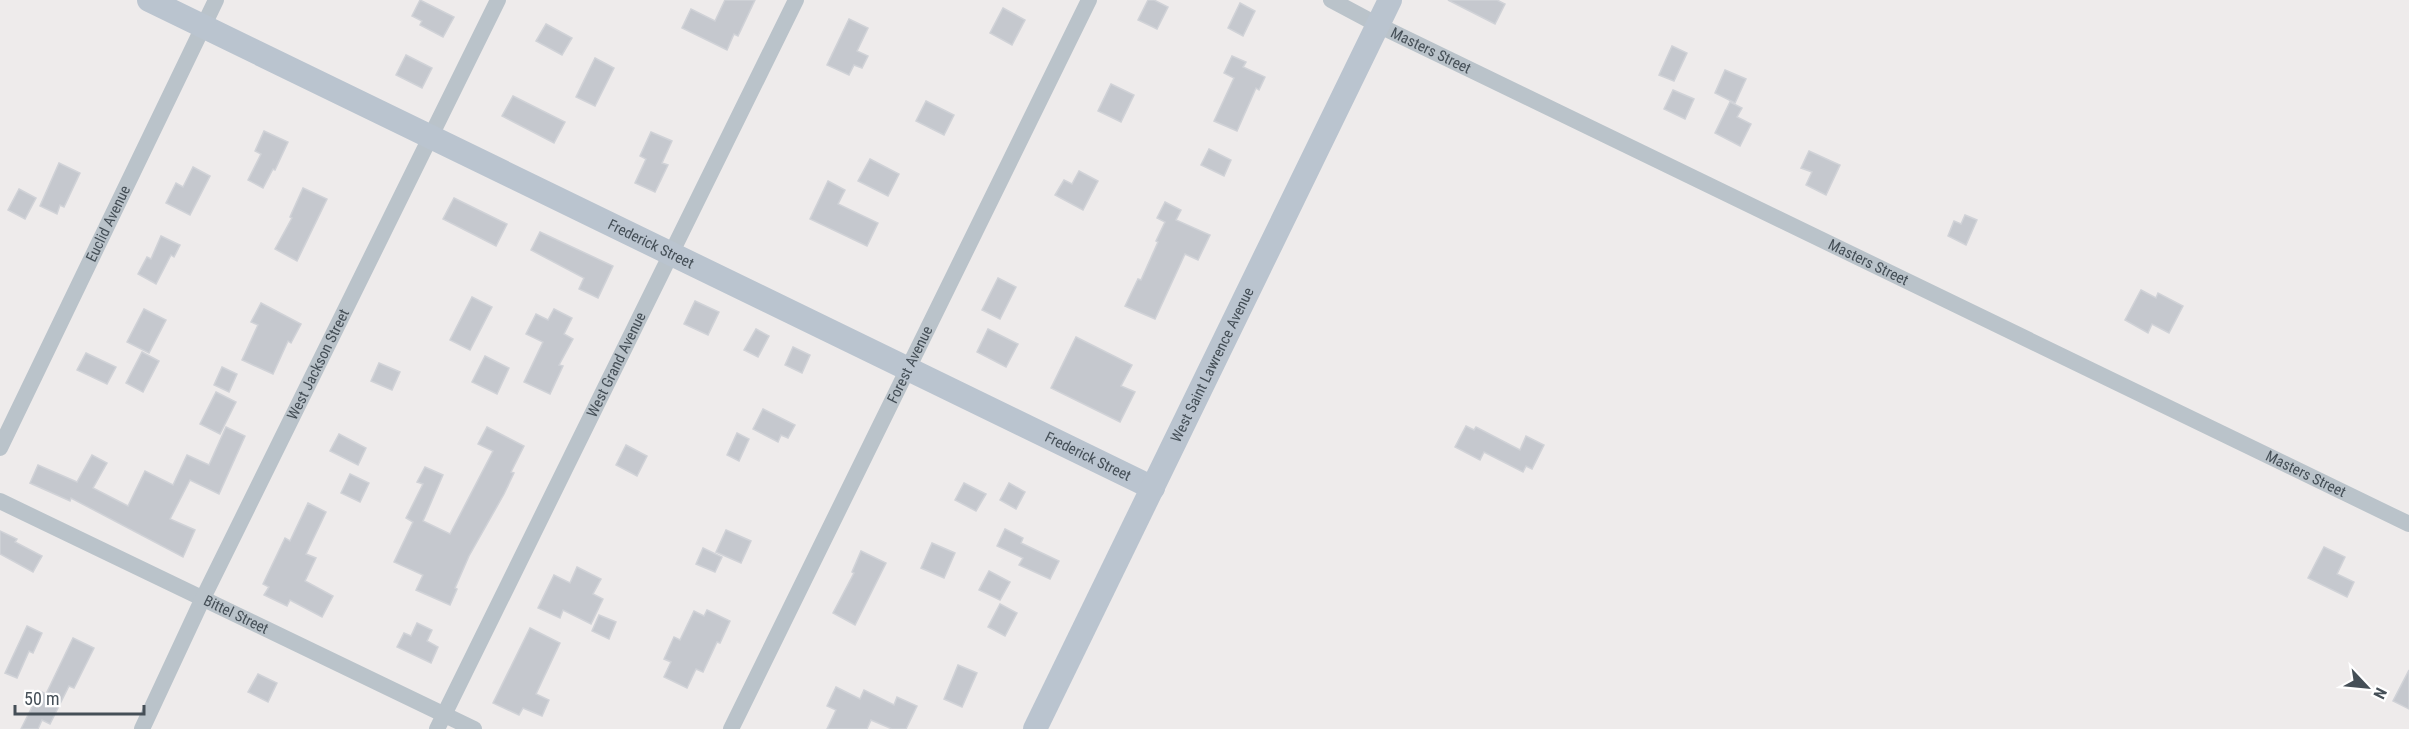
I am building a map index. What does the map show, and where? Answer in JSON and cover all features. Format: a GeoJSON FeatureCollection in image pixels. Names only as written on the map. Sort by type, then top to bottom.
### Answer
{"type":"FeatureCollection","features":[{"type":"Feature","properties":{"kind":"street","name":"Frederick Street"},"geometry":{"type":"LineString","coordinates":[[149,0],[1154,488]]}},
{"type":"Feature","properties":{"kind":"street","name":"Euclid Avenue"},"geometry":{"type":"LineString","coordinates":[[0,448],[216,0]]}},
{"type":"Feature","properties":{"kind":"street","name":"West Jackson Street"},"geometry":{"type":"LineString","coordinates":[[142,729],[203,598],[498,0]]}},
{"type":"Feature","properties":{"kind":"street","name":"West Grand Avenue"},"geometry":{"type":"LineString","coordinates":[[440,722],[796,0]]}},
{"type":"Feature","properties":{"kind":"street","name":"Forest Avenue"},"geometry":{"type":"LineString","coordinates":[[731,729],[1089,0]]}},
{"type":"Feature","properties":{"kind":"street","name":"Masters Street"},"geometry":{"type":"LineString","coordinates":[[1331,0],[1378,25],[2409,524]]}},
{"type":"Feature","properties":{"kind":"street","name":"West Saint Lawrence Avenue"},"geometry":{"type":"LineString","coordinates":[[1035,729],[1390,0]]}},
{"type":"Feature","properties":{"kind":"street","name":"Bittel Street"},"geometry":{"type":"LineString","coordinates":[[0,501],[203,598],[440,722],[474,729]]}},
{"type":"Feature","properties":{"kind":"building"},"geometry":{"type":"Polygon","coordinates":[[[420,0],[454,17],[443,37],[420,25],[422,21],[412,16],[420,0]]]}},
{"type":"Feature","properties":{"kind":"building"},"geometry":{"type":"Polygon","coordinates":[[[725,0],[755,0],[738,36],[734,34],[727,50],[682,28],[691,9],[715,21],[725,0]]]}},
{"type":"Feature","properties":{"kind":"building"},"geometry":{"type":"Polygon","coordinates":[[[1148,0],[1154,0],[1168,7],[1157,29],[1138,20],[1148,0]]]}},
{"type":"Feature","properties":{"kind":"building"},"geometry":{"type":"Polygon","coordinates":[[[1448,0],[1497,0],[1505,4],[1495,24],[1448,0]]]}},
{"type":"Feature","properties":{"kind":"building"},"geometry":{"type":"Polygon","coordinates":[[[1240,3],[1255,11],[1243,36],[1228,28],[1240,3]]]}},
{"type":"Feature","properties":{"kind":"building"},"geometry":{"type":"Polygon","coordinates":[[[1003,8],[1025,20],[1012,45],[990,33],[1003,8]]]}},
{"type":"Feature","properties":{"kind":"building"},"geometry":{"type":"Polygon","coordinates":[[[849,19],[868,28],[857,51],[868,56],[862,68],[854,65],[849,75],[827,65],[849,19]]]}},
{"type":"Feature","properties":{"kind":"building"},"geometry":{"type":"Polygon","coordinates":[[[546,24],[572,38],[562,55],[536,41],[546,24]]]}},
{"type":"Feature","properties":{"kind":"building"},"geometry":{"type":"Polygon","coordinates":[[[1672,46],[1687,53],[1674,81],[1659,75],[1672,46]]]}},
{"type":"Feature","properties":{"kind":"building"},"geometry":{"type":"Polygon","coordinates":[[[406,55],[432,68],[422,88],[396,75],[406,55]]]}},
{"type":"Feature","properties":{"kind":"building"},"geometry":{"type":"Polygon","coordinates":[[[1232,56],[1246,62],[1243,67],[1265,77],[1259,90],[1256,88],[1237,131],[1214,121],[1234,78],[1224,73],[1232,56]]]}},
{"type":"Feature","properties":{"kind":"building"},"geometry":{"type":"Polygon","coordinates":[[[595,58],[614,68],[595,106],[576,97],[595,58]]]}},
{"type":"Feature","properties":{"kind":"building"},"geometry":{"type":"Polygon","coordinates":[[[1725,70],[1746,79],[1735,103],[1715,93],[1725,70]]]}},
{"type":"Feature","properties":{"kind":"building"},"geometry":{"type":"Polygon","coordinates":[[[1111,84],[1134,95],[1121,122],[1098,111],[1111,84]]]}},
{"type":"Feature","properties":{"kind":"building"},"geometry":{"type":"Polygon","coordinates":[[[1673,90],[1694,99],[1685,119],[1664,109],[1673,90]]]}},
{"type":"Feature","properties":{"kind":"building"},"geometry":{"type":"Polygon","coordinates":[[[513,96],[565,122],[554,143],[502,116],[513,96]]]}},
{"type":"Feature","properties":{"kind":"building"},"geometry":{"type":"Polygon","coordinates":[[[926,101],[954,115],[944,135],[916,121],[926,101]]]}},
{"type":"Feature","properties":{"kind":"building"},"geometry":{"type":"Polygon","coordinates":[[[1730,102],[1742,108],[1737,117],[1751,124],[1740,146],[1715,133],[1730,102]]]}},
{"type":"Feature","properties":{"kind":"building"},"geometry":{"type":"Polygon","coordinates":[[[264,131],[288,142],[275,170],[273,169],[263,188],[248,180],[261,154],[255,151],[264,131]]]}},
{"type":"Feature","properties":{"kind":"building"},"geometry":{"type":"Polygon","coordinates":[[[651,132],[672,141],[662,163],[668,165],[655,192],[635,183],[646,159],[640,156],[651,132]]]}},
{"type":"Feature","properties":{"kind":"building"},"geometry":{"type":"Polygon","coordinates":[[[1209,149],[1231,160],[1224,176],[1201,165],[1209,149]]]}},
{"type":"Feature","properties":{"kind":"building"},"geometry":{"type":"Polygon","coordinates":[[[1809,151],[1840,165],[1826,195],[1806,185],[1812,172],[1801,168],[1809,151]]]}},
{"type":"Feature","properties":{"kind":"building"},"geometry":{"type":"Polygon","coordinates":[[[870,159],[899,174],[888,196],[858,181],[870,159]]]}},
{"type":"Feature","properties":{"kind":"building"},"geometry":{"type":"Polygon","coordinates":[[[59,163],[80,173],[64,207],[60,205],[57,214],[40,206],[59,163]]]}},
{"type":"Feature","properties":{"kind":"building"},"geometry":{"type":"Polygon","coordinates":[[[193,167],[210,176],[190,215],[166,203],[176,183],[183,187],[193,167]]]}},
{"type":"Feature","properties":{"kind":"building"},"geometry":{"type":"Polygon","coordinates":[[[1079,171],[1098,181],[1083,210],[1055,195],[1064,180],[1072,184],[1079,171]]]}},
{"type":"Feature","properties":{"kind":"building"},"geometry":{"type":"Polygon","coordinates":[[[828,181],[845,190],[838,204],[878,223],[867,246],[810,219],[828,181]]]}},
{"type":"Feature","properties":{"kind":"building"},"geometry":{"type":"Polygon","coordinates":[[[303,188],[327,199],[297,261],[275,249],[292,218],[290,217],[303,188]]]}},
{"type":"Feature","properties":{"kind":"building"},"geometry":{"type":"Polygon","coordinates":[[[19,189],[36,198],[25,219],[8,210],[19,189]]]}},
{"type":"Feature","properties":{"kind":"building"},"geometry":{"type":"Polygon","coordinates":[[[454,198],[507,224],[496,246],[443,219],[454,198]]]}},
{"type":"Feature","properties":{"kind":"building"},"geometry":{"type":"Polygon","coordinates":[[[1165,202],[1181,210],[1176,220],[1210,235],[1198,260],[1185,254],[1155,319],[1125,306],[1138,279],[1141,280],[1158,242],[1156,241],[1165,222],[1157,218],[1165,202]]]}},
{"type":"Feature","properties":{"kind":"building"},"geometry":{"type":"Polygon","coordinates":[[[1965,215],[1977,220],[1966,245],[1948,236],[1954,221],[1961,224],[1965,215]]]}},
{"type":"Feature","properties":{"kind":"building"},"geometry":{"type":"Polygon","coordinates":[[[540,232],[613,266],[598,298],[579,289],[584,278],[531,250],[540,232]]]}},
{"type":"Feature","properties":{"kind":"building"},"geometry":{"type":"Polygon","coordinates":[[[161,236],[180,245],[174,257],[171,255],[156,284],[138,274],[147,257],[151,259],[161,236]]]}},
{"type":"Feature","properties":{"kind":"building"},"geometry":{"type":"Polygon","coordinates":[[[998,278],[1016,287],[1000,319],[982,310],[998,278]]]}},
{"type":"Feature","properties":{"kind":"building"},"geometry":{"type":"Polygon","coordinates":[[[2141,290],[2156,298],[2158,293],[2183,306],[2169,333],[2152,324],[2148,333],[2125,320],[2141,290]]]}},
{"type":"Feature","properties":{"kind":"building"},"geometry":{"type":"Polygon","coordinates":[[[472,297],[492,307],[470,350],[450,340],[472,297]]]}},
{"type":"Feature","properties":{"kind":"building"},"geometry":{"type":"Polygon","coordinates":[[[695,301],[719,312],[708,335],[684,324],[695,301]]]}},
{"type":"Feature","properties":{"kind":"building"},"geometry":{"type":"Polygon","coordinates":[[[261,303],[301,324],[291,343],[288,341],[273,374],[242,360],[258,325],[251,322],[261,303]]]}},
{"type":"Feature","properties":{"kind":"building"},"geometry":{"type":"Polygon","coordinates":[[[144,309],[166,320],[149,353],[127,342],[144,309]]]}},
{"type":"Feature","properties":{"kind":"building"},"geometry":{"type":"Polygon","coordinates":[[[554,309],[572,318],[564,334],[573,339],[559,365],[563,366],[550,394],[524,382],[543,342],[526,334],[536,314],[548,320],[554,309]]]}},
{"type":"Feature","properties":{"kind":"building"},"geometry":{"type":"Polygon","coordinates":[[[756,329],[769,336],[758,357],[744,350],[756,329]]]}},
{"type":"Feature","properties":{"kind":"building"},"geometry":{"type":"Polygon","coordinates":[[[988,329],[1018,344],[1006,367],[977,352],[988,329]]]}},
{"type":"Feature","properties":{"kind":"building"},"geometry":{"type":"Polygon","coordinates":[[[1076,337],[1132,365],[1121,386],[1135,392],[1120,422],[1051,388],[1076,337]]]}},
{"type":"Feature","properties":{"kind":"building"},"geometry":{"type":"Polygon","coordinates":[[[793,347],[810,355],[802,373],[785,365],[793,347]]]}},
{"type":"Feature","properties":{"kind":"building"},"geometry":{"type":"Polygon","coordinates":[[[142,352],[159,361],[143,392],[126,383],[142,352]]]}},
{"type":"Feature","properties":{"kind":"building"},"geometry":{"type":"Polygon","coordinates":[[[86,353],[116,367],[107,384],[77,370],[86,353]]]}},
{"type":"Feature","properties":{"kind":"building"},"geometry":{"type":"Polygon","coordinates":[[[485,356],[509,368],[497,394],[472,382],[485,356]]]}},
{"type":"Feature","properties":{"kind":"building"},"geometry":{"type":"Polygon","coordinates":[[[379,363],[400,372],[392,390],[371,381],[379,363]]]}},
{"type":"Feature","properties":{"kind":"building"},"geometry":{"type":"Polygon","coordinates":[[[222,367],[237,374],[229,392],[214,385],[222,367]]]}},
{"type":"Feature","properties":{"kind":"building"},"geometry":{"type":"Polygon","coordinates":[[[216,392],[236,402],[220,434],[200,424],[216,392]]]}},
{"type":"Feature","properties":{"kind":"building"},"geometry":{"type":"Polygon","coordinates":[[[763,409],[795,425],[788,438],[781,435],[778,442],[753,429],[763,409]]]}},
{"type":"Feature","properties":{"kind":"building"},"geometry":{"type":"Polygon","coordinates":[[[1466,426],[1474,430],[1476,427],[1520,450],[1526,436],[1544,445],[1532,469],[1526,466],[1523,472],[1484,452],[1480,460],[1455,447],[1466,426]]]}},
{"type":"Feature","properties":{"kind":"building"},"geometry":{"type":"Polygon","coordinates":[[[226,427],[245,436],[219,494],[190,480],[170,519],[195,530],[183,557],[71,498],[70,501],[30,483],[38,465],[77,482],[92,455],[107,463],[93,488],[128,506],[145,471],[173,485],[187,455],[209,465],[226,427]]]}},
{"type":"Feature","properties":{"kind":"building"},"geometry":{"type":"Polygon","coordinates":[[[487,427],[524,446],[511,472],[514,473],[504,494],[469,556],[450,605],[416,590],[423,575],[394,562],[413,522],[406,518],[423,484],[417,482],[425,467],[443,475],[423,521],[450,534],[493,451],[478,444],[487,427]]]}},
{"type":"Feature","properties":{"kind":"building"},"geometry":{"type":"Polygon","coordinates":[[[737,433],[749,439],[739,461],[727,455],[737,433]]]}},
{"type":"Feature","properties":{"kind":"building"},"geometry":{"type":"Polygon","coordinates":[[[339,434],[366,448],[358,465],[330,451],[339,434]]]}},
{"type":"Feature","properties":{"kind":"building"},"geometry":{"type":"Polygon","coordinates":[[[626,445],[647,456],[637,476],[616,465],[626,445]]]}},
{"type":"Feature","properties":{"kind":"building"},"geometry":{"type":"Polygon","coordinates":[[[350,474],[369,483],[360,502],[341,493],[350,474]]]}},
{"type":"Feature","properties":{"kind":"building"},"geometry":{"type":"Polygon","coordinates":[[[964,483],[986,494],[976,511],[955,500],[964,483]]]}},
{"type":"Feature","properties":{"kind":"building"},"geometry":{"type":"Polygon","coordinates":[[[1009,483],[1025,492],[1016,509],[1000,500],[1009,483]]]}},
{"type":"Feature","properties":{"kind":"building"},"geometry":{"type":"Polygon","coordinates":[[[308,503],[326,512],[306,554],[316,558],[305,581],[333,596],[322,617],[290,600],[287,606],[264,595],[269,587],[263,584],[285,538],[290,541],[308,503]]]}},
{"type":"Feature","properties":{"kind":"building"},"geometry":{"type":"Polygon","coordinates":[[[1005,529],[1023,538],[1021,543],[1059,561],[1050,579],[1019,565],[1023,558],[997,546],[1005,529]]]}},
{"type":"Feature","properties":{"kind":"building"},"geometry":{"type":"Polygon","coordinates":[[[726,530],[751,541],[741,563],[716,552],[726,530]]]}},
{"type":"Feature","properties":{"kind":"building"},"geometry":{"type":"Polygon","coordinates":[[[0,531],[17,539],[15,542],[42,556],[33,572],[0,554],[0,531]]]}},
{"type":"Feature","properties":{"kind":"building"},"geometry":{"type":"Polygon","coordinates":[[[932,543],[955,553],[944,578],[921,568],[932,543]]]}},
{"type":"Feature","properties":{"kind":"building"},"geometry":{"type":"Polygon","coordinates":[[[2324,547],[2345,557],[2337,574],[2354,582],[2347,597],[2308,578],[2324,547]]]}},
{"type":"Feature","properties":{"kind":"building"},"geometry":{"type":"Polygon","coordinates":[[[703,548],[722,557],[715,572],[696,564],[703,548]]]}},
{"type":"Feature","properties":{"kind":"building"},"geometry":{"type":"Polygon","coordinates":[[[861,551],[886,563],[855,625],[833,613],[854,573],[852,572],[861,551]]]}},
{"type":"Feature","properties":{"kind":"building"},"geometry":{"type":"Polygon","coordinates":[[[577,567],[601,579],[593,594],[603,599],[591,624],[563,610],[560,618],[538,608],[554,575],[570,583],[577,567]]]}},
{"type":"Feature","properties":{"kind":"building"},"geometry":{"type":"Polygon","coordinates":[[[989,571],[1010,582],[1000,600],[979,590],[989,571]]]}},
{"type":"Feature","properties":{"kind":"building"},"geometry":{"type":"Polygon","coordinates":[[[1000,604],[1017,613],[1005,636],[988,627],[1000,604]]]}},
{"type":"Feature","properties":{"kind":"building"},"geometry":{"type":"Polygon","coordinates":[[[707,610],[730,621],[703,672],[696,669],[687,688],[664,677],[671,662],[664,659],[674,637],[680,640],[694,611],[704,616],[707,610]]]}},
{"type":"Feature","properties":{"kind":"building"},"geometry":{"type":"Polygon","coordinates":[[[599,615],[616,622],[609,639],[592,631],[599,615]]]}},
{"type":"Feature","properties":{"kind":"building"},"geometry":{"type":"Polygon","coordinates":[[[417,623],[432,630],[427,641],[438,647],[431,663],[397,647],[404,633],[411,636],[417,623]]]}},
{"type":"Feature","properties":{"kind":"building"},"geometry":{"type":"Polygon","coordinates":[[[27,626],[42,633],[33,653],[29,651],[17,678],[5,673],[27,626]]]}},
{"type":"Feature","properties":{"kind":"building"},"geometry":{"type":"Polygon","coordinates":[[[530,628],[560,643],[536,694],[549,700],[542,716],[523,708],[519,715],[493,703],[530,628]]]}},
{"type":"Feature","properties":{"kind":"building"},"geometry":{"type":"Polygon","coordinates":[[[73,638],[94,648],[74,688],[69,686],[50,724],[42,720],[38,729],[21,729],[40,691],[46,694],[73,638]]]}},
{"type":"Feature","properties":{"kind":"building"},"geometry":{"type":"Polygon","coordinates":[[[958,665],[977,673],[962,707],[944,699],[958,665]]]}},
{"type":"Feature","properties":{"kind":"building"},"geometry":{"type":"Polygon","coordinates":[[[2409,670],[2409,709],[2393,701],[2409,670]]]}},
{"type":"Feature","properties":{"kind":"building"},"geometry":{"type":"Polygon","coordinates":[[[258,674],[277,683],[268,702],[248,692],[258,674]]]}},
{"type":"Feature","properties":{"kind":"building"},"geometry":{"type":"Polygon","coordinates":[[[836,687],[860,699],[864,690],[894,705],[897,697],[917,706],[906,729],[892,729],[871,720],[867,729],[827,729],[836,710],[827,706],[836,687]]]}}]}
